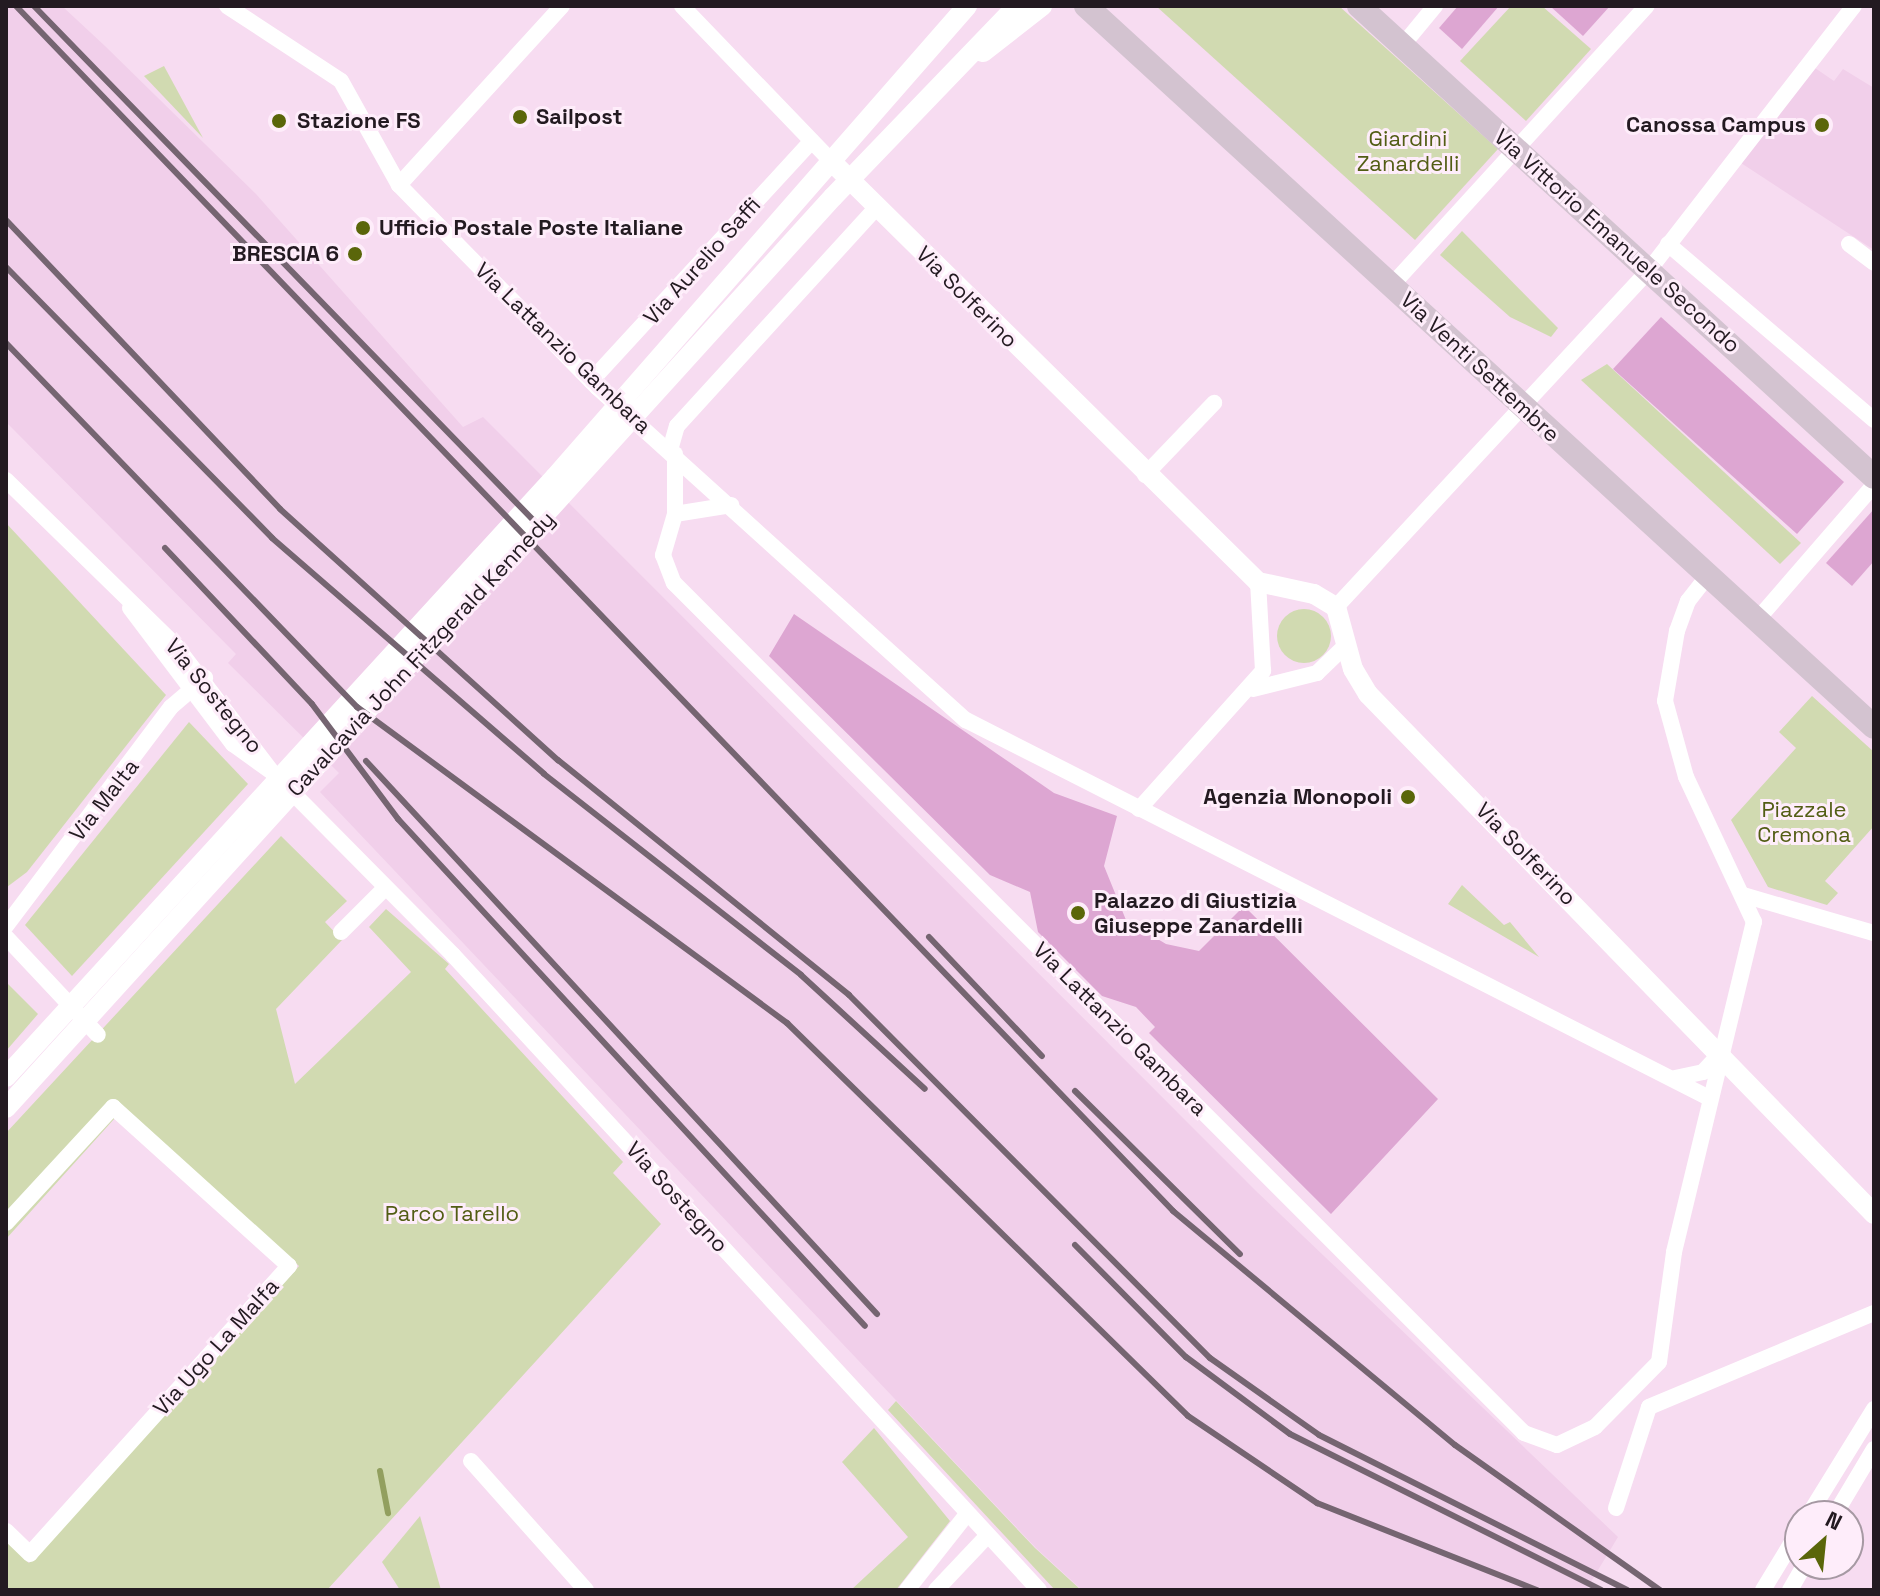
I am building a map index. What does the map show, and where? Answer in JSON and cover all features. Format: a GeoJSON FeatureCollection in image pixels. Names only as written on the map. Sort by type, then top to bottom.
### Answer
{"type":"FeatureCollection","features":[{"type":"Feature","properties":{"kind":"main road","name":"Via Venti Settembre"},"geometry":{"type":"LineString","coordinates":[[1086,6],[1873,726]]}},
{"type":"Feature","properties":{"kind":"main road","name":"Via Vittorio Emanuele Secondo"},"geometry":{"type":"LineString","coordinates":[[1359,6],[1874,477]]}},
{"type":"Feature","properties":{"kind":"street","name":"Via Lattanzio Gambara"},"geometry":{"type":"LineString","coordinates":[[227,6],[341,81],[399,185],[591,381],[966,720],[1675,1078],[1709,1098],[1671,1269],[1659,1362],[1577,1440],[1557,1445],[1524,1433],[674,583],[663,555],[675,514]]}},
{"type":"Feature","properties":{"kind":"street"},"geometry":{"type":"LineString","coordinates":[[399,185],[562,6]]}},
{"type":"Feature","properties":{"kind":"street","name":"Via Solferino"},"geometry":{"type":"LineString","coordinates":[[682,6],[876,208],[1145,475],[1258,582]]}},
{"type":"Feature","properties":{"kind":"street"},"geometry":{"type":"LineString","coordinates":[[833,163],[967,6]]}},
{"type":"Feature","properties":{"kind":"street"},"geometry":{"type":"LineString","coordinates":[[850,181],[1017,6]]}},
{"type":"Feature","properties":{"kind":"street"},"geometry":{"type":"LineString","coordinates":[[965,62],[1042,6]]}},
{"type":"Feature","properties":{"kind":"street"},"geometry":{"type":"LineString","coordinates":[[1402,46],[1435,6]]}},
{"type":"Feature","properties":{"kind":"street"},"geometry":{"type":"LineString","coordinates":[[1391,286],[1647,6]]}},
{"type":"Feature","properties":{"kind":"street"},"geometry":{"type":"LineString","coordinates":[[1139,809],[1253,689],[1263,671],[1258,582],[1314,594],[1336,607],[1649,270],[1854,6]]}},
{"type":"Feature","properties":{"kind":"street","name":"Via Aurelio Saffi"},"geometry":{"type":"LineString","coordinates":[[591,381],[812,141]]}},
{"type":"Feature","properties":{"kind":"street","name":"Cavalcavia John Fitzgerald Kennedy"},"geometry":{"type":"LineString","coordinates":[[6,1108],[15,1077],[833,163]]}},
{"type":"Feature","properties":{"kind":"street","name":"Cavalcavia John Fitzgerald Kennedy"},"geometry":{"type":"LineString","coordinates":[[15,1077],[850,181]]}},
{"type":"Feature","properties":{"kind":"street"},"geometry":{"type":"LineString","coordinates":[[731,505],[675,514],[672,452],[677,426],[876,208]]}},
{"type":"Feature","properties":{"kind":"street","name":"Via Vittorio Emanuele Secondo"},"geometry":{"type":"LineString","coordinates":[[1668,244],[1874,420]]}},
{"type":"Feature","properties":{"kind":"street"},"geometry":{"type":"LineString","coordinates":[[1849,244],[1874,263]]}},
{"type":"Feature","properties":{"kind":"street"},"geometry":{"type":"LineString","coordinates":[[1145,475],[1214,403]]}},
{"type":"Feature","properties":{"kind":"street","name":"Via Sostegno"},"geometry":{"type":"LineString","coordinates":[[6,480],[198,683],[233,744],[272,772],[382,891],[453,955],[1039,1590]]}},
{"type":"Feature","properties":{"kind":"street"},"geometry":{"type":"LineString","coordinates":[[1757,620],[1874,485]]}},
{"type":"Feature","properties":{"kind":"street"},"geometry":{"type":"LineString","coordinates":[[1707,577],[1688,601],[1677,631],[1665,701],[1686,777],[1754,922],[1720,1054],[1718,1085],[1709,1098]]}},
{"type":"Feature","properties":{"kind":"street","name":"Via Solferino"},"geometry":{"type":"LineString","coordinates":[[1336,607],[1345,646],[1368,694],[1874,1214]]}},
{"type":"Feature","properties":{"kind":"street"},"geometry":{"type":"LineString","coordinates":[[1253,689],[1317,673],[1345,646]]}},
{"type":"Feature","properties":{"kind":"street","name":"Via Malta"},"geometry":{"type":"LineString","coordinates":[[6,926],[198,683]]}},
{"type":"Feature","properties":{"kind":"street"},"geometry":{"type":"LineString","coordinates":[[341,932],[382,891]]}},
{"type":"Feature","properties":{"kind":"street"},"geometry":{"type":"LineString","coordinates":[[1743,895],[1874,933]]}},
{"type":"Feature","properties":{"kind":"street"},"geometry":{"type":"LineString","coordinates":[[6,937],[98,1035]]}},
{"type":"Feature","properties":{"kind":"street"},"geometry":{"type":"LineString","coordinates":[[1675,1078],[1703,1072],[1720,1054]]}},
{"type":"Feature","properties":{"kind":"street","name":"Via Ugo La Malfa"},"geometry":{"type":"LineString","coordinates":[[6,1223],[113,1107],[289,1266],[30,1554],[6,1531]]}},
{"type":"Feature","properties":{"kind":"street"},"geometry":{"type":"LineString","coordinates":[[1616,1508],[1649,1407],[1874,1313]]}},
{"type":"Feature","properties":{"kind":"street"},"geometry":{"type":"LineString","coordinates":[[1818,1500],[1874,1409]]}},
{"type":"Feature","properties":{"kind":"street"},"geometry":{"type":"LineString","coordinates":[[1844,1500],[1874,1449]]}},
{"type":"Feature","properties":{"kind":"street"},"geometry":{"type":"LineString","coordinates":[[471,1461],[586,1590]]}},
{"type":"Feature","properties":{"kind":"street"},"geometry":{"type":"LineString","coordinates":[[907,1590],[967,1514]]}},
{"type":"Feature","properties":{"kind":"street"},"geometry":{"type":"LineString","coordinates":[[936,1590],[987,1536]]}},
{"type":"Feature","properties":{"kind":"street"},"geometry":{"type":"LineString","coordinates":[[1763,1590],[1784,1555]]}},
{"type":"Feature","properties":{"kind":"shaded area"},"geometry":{"type":"Polygon","coordinates":[[[6,6],[62,6],[105,46],[256,194],[463,427],[483,417],[1256,1191],[1618,1537],[1586,1590],[1082,1590],[1036,1548],[320,792],[339,773],[228,663],[236,654],[6,422],[6,6]]]}},
{"type":"Feature","properties":{"kind":"shaded area","name":"Canossa Campus"},"geometry":{"type":"Polygon","coordinates":[[[1815,68],[1834,81],[1843,69],[1874,88],[1874,250],[1741,163],[1815,68]]]}},
{"type":"Feature","properties":{"kind":"green space","name":"Giardini Zanardelli"},"geometry":{"type":"Polygon","coordinates":[[[1156,6],[1339,6],[1498,149],[1415,240],[1156,6]]]}},
{"type":"Feature","properties":{"kind":"green space"},"geometry":{"type":"Polygon","coordinates":[[[1511,6],[1542,6],[1591,49],[1526,121],[1460,61],[1511,6]]]}},
{"type":"Feature","properties":{"kind":"green space"},"geometry":{"type":"Polygon","coordinates":[[[164,66],[203,138],[144,76],[164,66]]]}},
{"type":"Feature","properties":{"kind":"green space"},"geometry":{"type":"Polygon","coordinates":[[[1462,231],[1558,328],[1551,337],[1510,317],[1440,255],[1462,231]]]}},
{"type":"Feature","properties":{"kind":"green space"},"geometry":{"type":"Polygon","coordinates":[[[1607,364],[1801,543],[1780,564],[1581,380],[1607,364]]]}},
{"type":"Feature","properties":{"kind":"green space"},"geometry":{"type":"Polygon","coordinates":[[[6,523],[166,695],[27,872],[7,887],[6,523]]]}},
{"type":"Feature","properties":{"kind":"green space"},"geometry":{"type":"Polygon","coordinates":[[[1304,609],[1323,617],[1331,636],[1323,655],[1304,663],[1285,655],[1277,636],[1285,617],[1304,609]]]}},
{"type":"Feature","properties":{"kind":"green space","name":"Piazzale Cremona"},"geometry":{"type":"Polygon","coordinates":[[[1812,696],[1874,752],[1874,826],[1825,881],[1838,893],[1827,905],[1768,887],[1731,820],[1796,748],[1779,732],[1812,696]]]}},
{"type":"Feature","properties":{"kind":"green space"},"geometry":{"type":"Polygon","coordinates":[[[189,722],[248,784],[72,976],[25,925],[189,722]]]}},
{"type":"Feature","properties":{"kind":"green space","name":"Parco Tarello"},"geometry":{"type":"Polygon","coordinates":[[[281,836],[347,901],[325,922],[342,940],[276,1009],[295,1084],[411,972],[369,927],[386,909],[449,964],[445,969],[623,1162],[613,1173],[661,1224],[327,1590],[6,1590],[6,1541],[29,1563],[299,1266],[124,1108],[6,1239],[6,1133],[281,836]]]}},
{"type":"Feature","properties":{"kind":"green space"},"geometry":{"type":"Polygon","coordinates":[[[1462,885],[1504,925],[1510,922],[1539,957],[1448,904],[1462,885]]]}},
{"type":"Feature","properties":{"kind":"green space"},"geometry":{"type":"Polygon","coordinates":[[[6,982],[38,1014],[6,1051],[6,982]]]}},
{"type":"Feature","properties":{"kind":"green space"},"geometry":{"type":"Polygon","coordinates":[[[896,1401],[1035,1548],[1081,1590],[1055,1590],[888,1410],[896,1401]]]}},
{"type":"Feature","properties":{"kind":"green space"},"geometry":{"type":"Polygon","coordinates":[[[874,1428],[950,1521],[896,1590],[851,1590],[908,1537],[842,1462],[874,1428]]]}},
{"type":"Feature","properties":{"kind":"green space"},"geometry":{"type":"Polygon","coordinates":[[[420,1516],[441,1590],[400,1590],[382,1562],[420,1516]]]}},
{"type":"Feature","properties":{"kind":"building"},"geometry":{"type":"Polygon","coordinates":[[[1458,6],[1499,6],[1462,49],[1439,28],[1458,6]]]}},
{"type":"Feature","properties":{"kind":"building"},"geometry":{"type":"Polygon","coordinates":[[[1550,6],[1610,6],[1583,36],[1550,6]]]}},
{"type":"Feature","properties":{"kind":"building"},"geometry":{"type":"Polygon","coordinates":[[[1661,317],[1844,482],[1797,534],[1613,369],[1661,317]]]}},
{"type":"Feature","properties":{"kind":"building"},"geometry":{"type":"Polygon","coordinates":[[[1874,509],[1874,561],[1852,586],[1826,563],[1874,509]]]}},
{"type":"Feature","properties":{"kind":"building","name":"Palazzo di Giustizia Giuseppe Zanardelli"},"geometry":{"type":"Polygon","coordinates":[[[794,614],[1054,793],[1117,816],[1104,866],[1126,920],[1166,944],[1199,951],[1244,906],[1438,1099],[1331,1214],[1149,1033],[1155,1027],[1136,1007],[1102,996],[1038,932],[1030,892],[990,875],[769,656],[794,614]]]}},
{"type":"Feature","properties":{"kind":"waterway"},"geometry":{"type":"LineString","coordinates":[[380,1471],[388,1513]]}},
{"type":"Feature","properties":{"kind":"railway"},"geometry":{"type":"LineString","coordinates":[[16,6],[1173,1211],[1455,1445],[1660,1590]]}},
{"type":"Feature","properties":{"kind":"railway"},"geometry":{"type":"LineString","coordinates":[[34,6],[538,525]]}},
{"type":"Feature","properties":{"kind":"railway"},"geometry":{"type":"LineString","coordinates":[[6,220],[280,509],[558,760],[849,995],[1210,1358],[1319,1435],[1627,1590]]}},
{"type":"Feature","properties":{"kind":"railway"},"geometry":{"type":"LineString","coordinates":[[6,267],[272,538],[544,774],[801,975],[925,1089]]}},
{"type":"Feature","properties":{"kind":"railway"},"geometry":{"type":"LineString","coordinates":[[6,343],[357,707],[787,1023],[1188,1416],[1317,1503],[1537,1590]]}},
{"type":"Feature","properties":{"kind":"railway"},"geometry":{"type":"LineString","coordinates":[[165,548],[312,704],[398,819],[865,1326]]}},
{"type":"Feature","properties":{"kind":"railway"},"geometry":{"type":"LineString","coordinates":[[366,761],[877,1314]]}},
{"type":"Feature","properties":{"kind":"railway"},"geometry":{"type":"LineString","coordinates":[[929,937],[1042,1056]]}},
{"type":"Feature","properties":{"kind":"railway"},"geometry":{"type":"LineString","coordinates":[[1075,1091],[1240,1254]]}},
{"type":"Feature","properties":{"kind":"railway"},"geometry":{"type":"LineString","coordinates":[[1075,1245],[1186,1357],[1290,1434],[1601,1590]]}},
{"type":"Feature","properties":{"kind":"place","name":"Sailpost"},"geometry":{"type":"Point","coordinates":[520,117]}},
{"type":"Feature","properties":{"kind":"place","name":"Stazione FS"},"geometry":{"type":"Point","coordinates":[279,121]}},
{"type":"Feature","properties":{"kind":"place","name":"Canossa Campus"},"geometry":{"type":"Point","coordinates":[1822,125]}},
{"type":"Feature","properties":{"kind":"place","name":"Ufficio Postale Poste Italiane"},"geometry":{"type":"Point","coordinates":[363,228]}},
{"type":"Feature","properties":{"kind":"place","name":"BRESCIA 6"},"geometry":{"type":"Point","coordinates":[355,254]}},
{"type":"Feature","properties":{"kind":"place","name":"Agenzia Monopoli"},"geometry":{"type":"Point","coordinates":[1408,797]}},
{"type":"Feature","properties":{"kind":"place","name":"Palazzo di Giustizia Giuseppe Zanardelli"},"geometry":{"type":"Point","coordinates":[1078,913]}}]}
